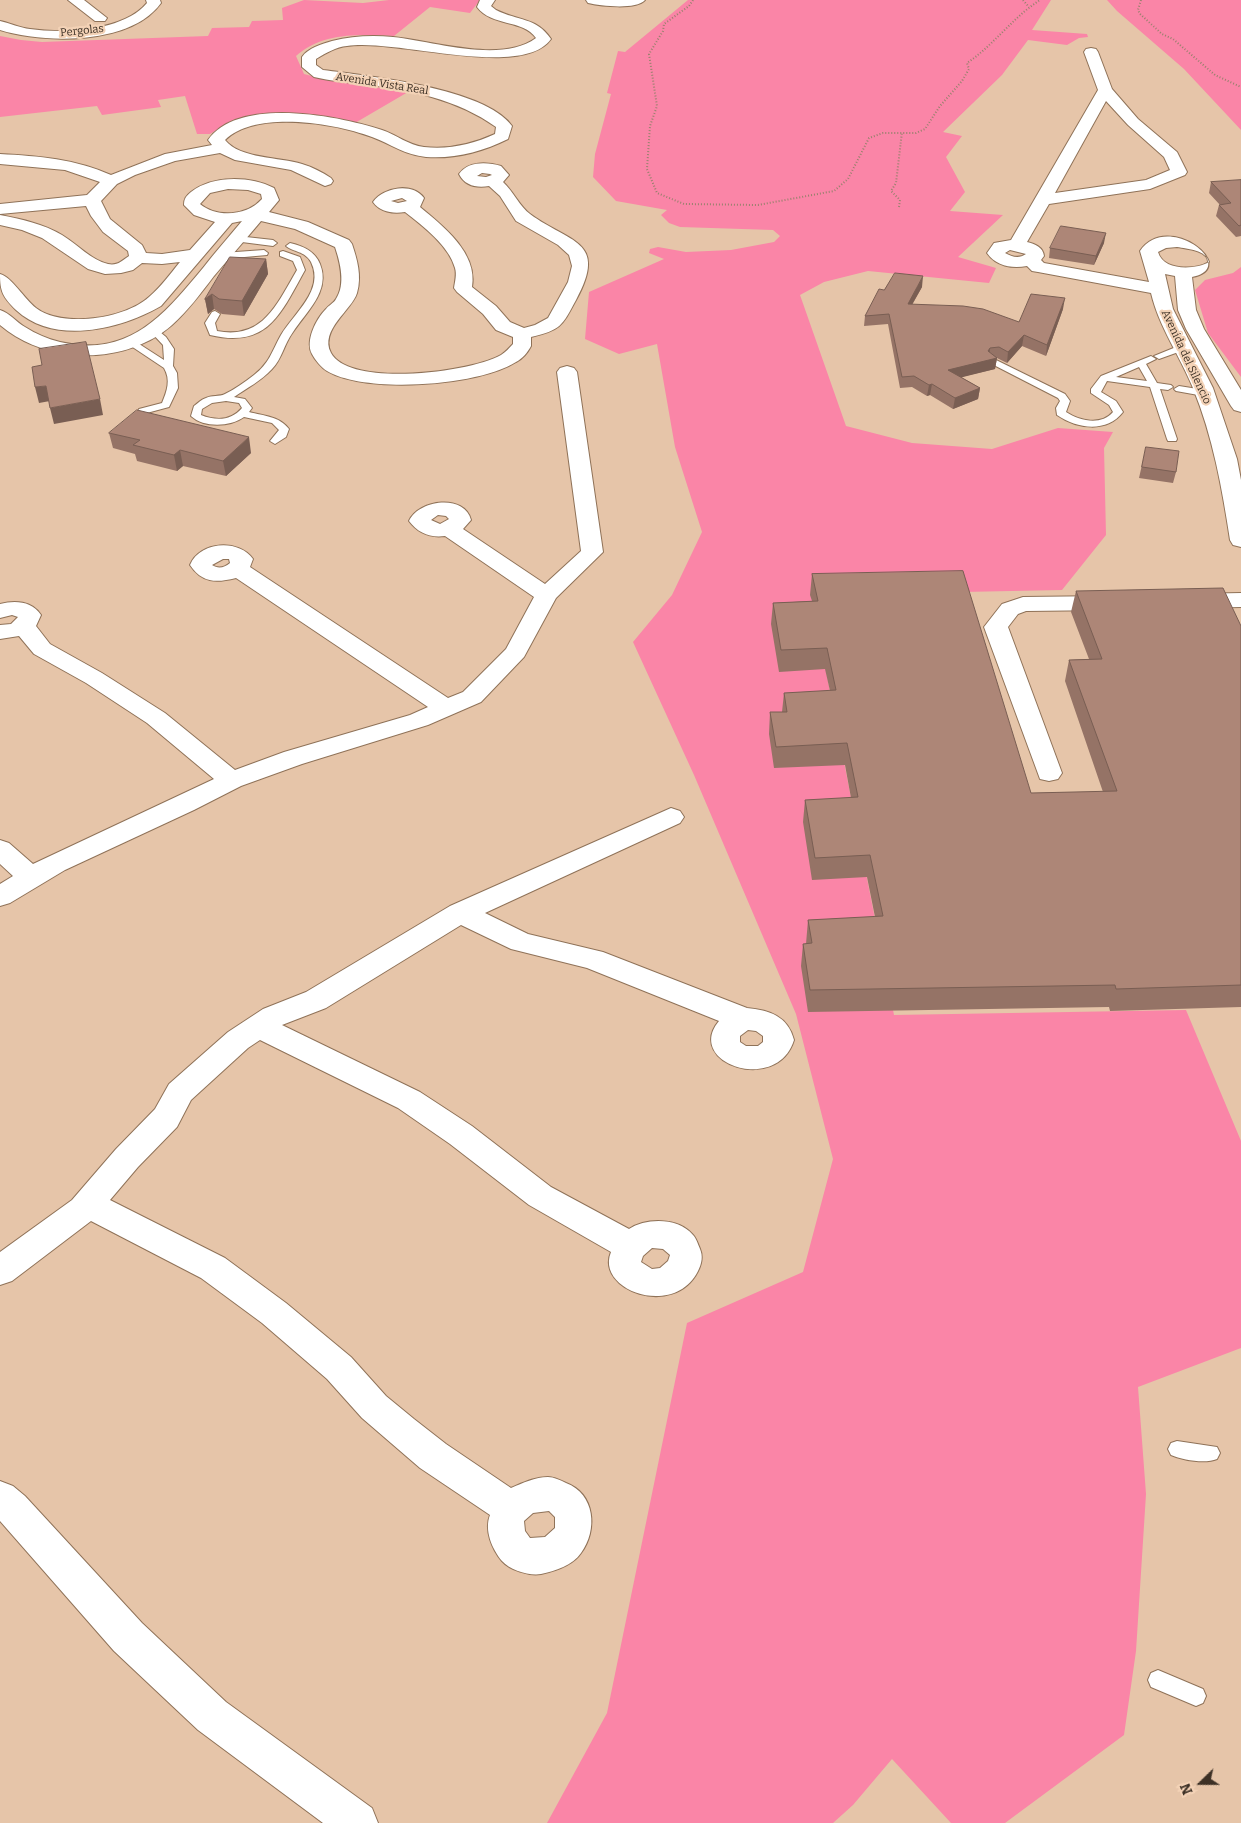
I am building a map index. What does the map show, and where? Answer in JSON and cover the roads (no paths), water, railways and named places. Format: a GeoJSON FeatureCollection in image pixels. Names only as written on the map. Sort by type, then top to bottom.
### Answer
{"type":"FeatureCollection","features":[{"type":"Feature","properties":{"kind":"street"},"geometry":{"type":"LineString","coordinates":[[75,0],[100,18]]}},
{"type":"Feature","properties":{"kind":"street","name":"Pergolas"},"geometry":{"type":"LineString","coordinates":[[0,25],[79,24],[126,10],[143,0]]}},
{"type":"Feature","properties":{"kind":"street","name":"Pergolas"},"geometry":{"type":"LineString","coordinates":[[0,25],[18,31],[41,34],[92,32],[115,27],[136,19],[150,10],[154,3],[153,0]]}},
{"type":"Feature","properties":{"kind":"street","name":"Avenida Vista Real"},"geometry":{"type":"LineString","coordinates":[[220,148],[216,140],[221,132],[237,124],[264,118],[294,117],[376,134],[414,150],[438,152],[488,144],[502,136],[504,126],[492,116],[443,95],[417,88],[319,74],[308,67],[309,57],[317,50],[353,41],[394,41],[484,55],[509,53],[525,49],[538,45],[544,39],[540,31],[527,25],[491,15],[484,8],[488,0]]}},
{"type":"Feature","properties":{"kind":"street"},"geometry":{"type":"LineString","coordinates":[[593,0],[609,3],[638,0]]}},
{"type":"Feature","properties":{"kind":"street"},"geometry":{"type":"LineString","coordinates":[[1043,200],[1150,184],[1179,172],[1171,155],[1133,122],[1105,90],[1091,52]]}},
{"type":"Feature","properties":{"kind":"street"},"geometry":{"type":"LineString","coordinates":[[1105,90],[1017,245],[1000,247],[996,253],[1000,258],[1012,262],[1030,260],[1038,267],[1158,289]]}},
{"type":"Feature","properties":{"kind":"street"},"geometry":{"type":"LineString","coordinates":[[0,209],[92,200],[112,181],[130,172],[171,157],[220,148],[235,155],[297,167],[325,181]]}},
{"type":"Feature","properties":{"kind":"street"},"geometry":{"type":"LineString","coordinates":[[0,159],[37,160],[76,167],[112,181]]}},
{"type":"Feature","properties":{"kind":"street"},"geometry":{"type":"LineString","coordinates":[[257,186],[261,160]]}},
{"type":"Feature","properties":{"kind":"street"},"geometry":{"type":"LineString","coordinates":[[257,186],[297,167]]}},
{"type":"Feature","properties":{"kind":"street"},"geometry":{"type":"LineString","coordinates":[[408,206],[433,226],[459,258],[466,275],[462,288],[472,298],[497,314],[503,326],[522,334],[542,329],[555,322],[577,282],[581,266],[577,253],[564,241],[522,217],[506,193],[494,181]]}},
{"type":"Feature","properties":{"kind":"street"},"geometry":{"type":"LineString","coordinates":[[0,316],[18,332],[57,348],[94,350],[143,337],[169,318],[236,239],[256,216],[271,200],[271,195],[268,191],[257,186],[240,184],[215,186],[204,190],[192,200],[192,205],[203,214],[227,218],[245,215],[256,216],[296,224],[326,235],[343,244],[349,260],[350,280],[345,300],[330,316],[321,336],[321,352],[330,365],[353,376],[390,380],[429,378],[472,371],[508,359],[522,346],[522,334]]}},
{"type":"Feature","properties":{"kind":"street"},"geometry":{"type":"LineString","coordinates":[[92,200],[100,220],[117,236],[136,249],[135,261]]}},
{"type":"Feature","properties":{"kind":"street"},"geometry":{"type":"LineString","coordinates":[[3,290],[36,316],[71,324],[96,324],[140,311],[155,302],[227,218]]}},
{"type":"Feature","properties":{"kind":"street"},"geometry":{"type":"LineString","coordinates":[[0,220],[22,224],[55,238],[96,268],[106,270],[135,261],[195,255]]}},
{"type":"Feature","properties":{"kind":"street"},"geometry":{"type":"LineString","coordinates":[[1171,242],[1191,243],[1213,252],[1218,258],[1218,264],[1212,269],[1203,272],[1183,272],[1153,262],[1149,256],[1149,251],[1155,246],[1171,242]]}},
{"type":"Feature","properties":{"kind":"street"},"geometry":{"type":"LineString","coordinates":[[135,261],[165,275],[172,282]]}},
{"type":"Feature","properties":{"kind":"street","name":"Avenida del Silencio"},"geometry":{"type":"LineString","coordinates":[[1153,262],[1164,310],[1204,393],[1226,459],[1241,540]]}},
{"type":"Feature","properties":{"kind":"street","name":"Avenida del Silencio"},"geometry":{"type":"LineString","coordinates":[[1183,272],[1187,310],[1195,329],[1241,406]]}},
{"type":"Feature","properties":{"kind":"street"},"geometry":{"type":"LineString","coordinates":[[0,896],[56,863],[186,804],[232,780],[293,758],[419,720],[472,697],[516,652],[546,595],[592,552],[567,372]]}},
{"type":"Feature","properties":{"kind":"street"},"geometry":{"type":"LineString","coordinates":[[448,529],[546,595]]}},
{"type":"Feature","properties":{"kind":"street"},"geometry":{"type":"LineString","coordinates":[[237,569],[446,708]]}},
{"type":"Feature","properties":{"kind":"street"},"geometry":{"type":"LineString","coordinates":[[1172,601],[1241,600]]}},
{"type":"Feature","properties":{"kind":"street"},"geometry":{"type":"LineString","coordinates":[[1049,773],[996,627],[1010,609],[1023,604],[1132,602]]}},
{"type":"Feature","properties":{"kind":"street"},"geometry":{"type":"LineString","coordinates":[[0,611],[18,608],[26,610],[30,615],[29,621],[24,627],[14,631],[0,632]]}},
{"type":"Feature","properties":{"kind":"street"},"geometry":{"type":"LineString","coordinates":[[24,627],[42,649],[94,678],[156,718],[232,780]]}},
{"type":"Feature","properties":{"kind":"street"},"geometry":{"type":"LineString","coordinates":[[0,1271],[29,1251],[87,1204],[127,1158],[166,1118],[180,1092],[238,1040],[273,1017],[316,1000],[460,914],[671,817]]}},
{"type":"Feature","properties":{"kind":"street"},"geometry":{"type":"LineString","coordinates":[[0,849],[31,878]]}},
{"type":"Feature","properties":{"kind":"street"},"geometry":{"type":"LineString","coordinates":[[460,914],[521,942],[593,959],[744,1020]]}},
{"type":"Feature","properties":{"kind":"street"},"geometry":{"type":"LineString","coordinates":[[259,1027],[409,1100],[462,1135],[540,1196],[630,1246]]}},
{"type":"Feature","properties":{"kind":"street"},"geometry":{"type":"LineString","coordinates":[[87,1204],[113,1219],[213,1268],[274,1313],[339,1368],[374,1407],[433,1456],[512,1509]]}},
{"type":"Feature","properties":{"kind":"street"},"geometry":{"type":"LineString","coordinates":[[0,1498],[12,1508],[128,1637],[212,1716],[357,1823]]}},
{"type":"Feature","properties":{"kind":"lane"},"geometry":{"type":"LineString","coordinates":[[222,256],[263,254],[270,243],[236,239]]}},
{"type":"Feature","properties":{"kind":"lane"},"geometry":{"type":"LineString","coordinates":[[290,246],[305,251],[313,257],[318,269]]}},
{"type":"Feature","properties":{"kind":"lane"},"geometry":{"type":"LineString","coordinates":[[226,398],[268,368],[279,353],[287,333],[304,312],[304,288],[301,270],[297,259],[283,254]]}},
{"type":"Feature","properties":{"kind":"lane"},"geometry":{"type":"LineString","coordinates":[[301,270],[318,269]]}},
{"type":"Feature","properties":{"kind":"lane"},"geometry":{"type":"LineString","coordinates":[[215,314],[210,323],[213,333],[232,337],[258,332],[304,288],[318,269]]}},
{"type":"Feature","properties":{"kind":"lane"},"geometry":{"type":"LineString","coordinates":[[154,330],[169,345],[171,351],[168,366]]}},
{"type":"Feature","properties":{"kind":"lane"},"geometry":{"type":"LineString","coordinates":[[130,342],[168,366],[172,373],[173,388],[166,405],[143,411]]}},
{"type":"Feature","properties":{"kind":"lane"},"geometry":{"type":"LineString","coordinates":[[146,352],[169,345]]}},
{"type":"Feature","properties":{"kind":"lane"},"geometry":{"type":"LineString","coordinates":[[993,362],[1062,396],[1065,401],[1061,408],[1061,413],[1074,421],[1102,423],[1116,417],[1118,412],[1118,408],[1114,403],[1096,393],[1096,389],[1104,378],[1181,348]]}},
{"type":"Feature","properties":{"kind":"lane"},"geometry":{"type":"LineString","coordinates":[[1150,359],[1154,385],[1172,439]]}},
{"type":"Feature","properties":{"kind":"lane"},"geometry":{"type":"LineString","coordinates":[[1104,378],[1168,387]]}},
{"type":"Feature","properties":{"kind":"lane"},"geometry":{"type":"LineString","coordinates":[[1179,389],[1204,393]]}},
{"type":"Feature","properties":{"kind":"lane"},"geometry":{"type":"LineString","coordinates":[[226,398],[242,400],[247,408],[241,416],[225,422],[208,422],[196,416],[197,408],[209,400],[226,398]]}},
{"type":"Feature","properties":{"kind":"lane"},"geometry":{"type":"LineString","coordinates":[[243,414],[275,421],[284,429],[282,435],[275,441]]}},
{"type":"Feature","properties":{"kind":"lane"},"geometry":{"type":"LineString","coordinates":[[1177,1449],[1211,1453]]}},
{"type":"Feature","properties":{"kind":"lane"},"geometry":{"type":"LineString","coordinates":[[1158,1680],[1196,1696]]}}]}
